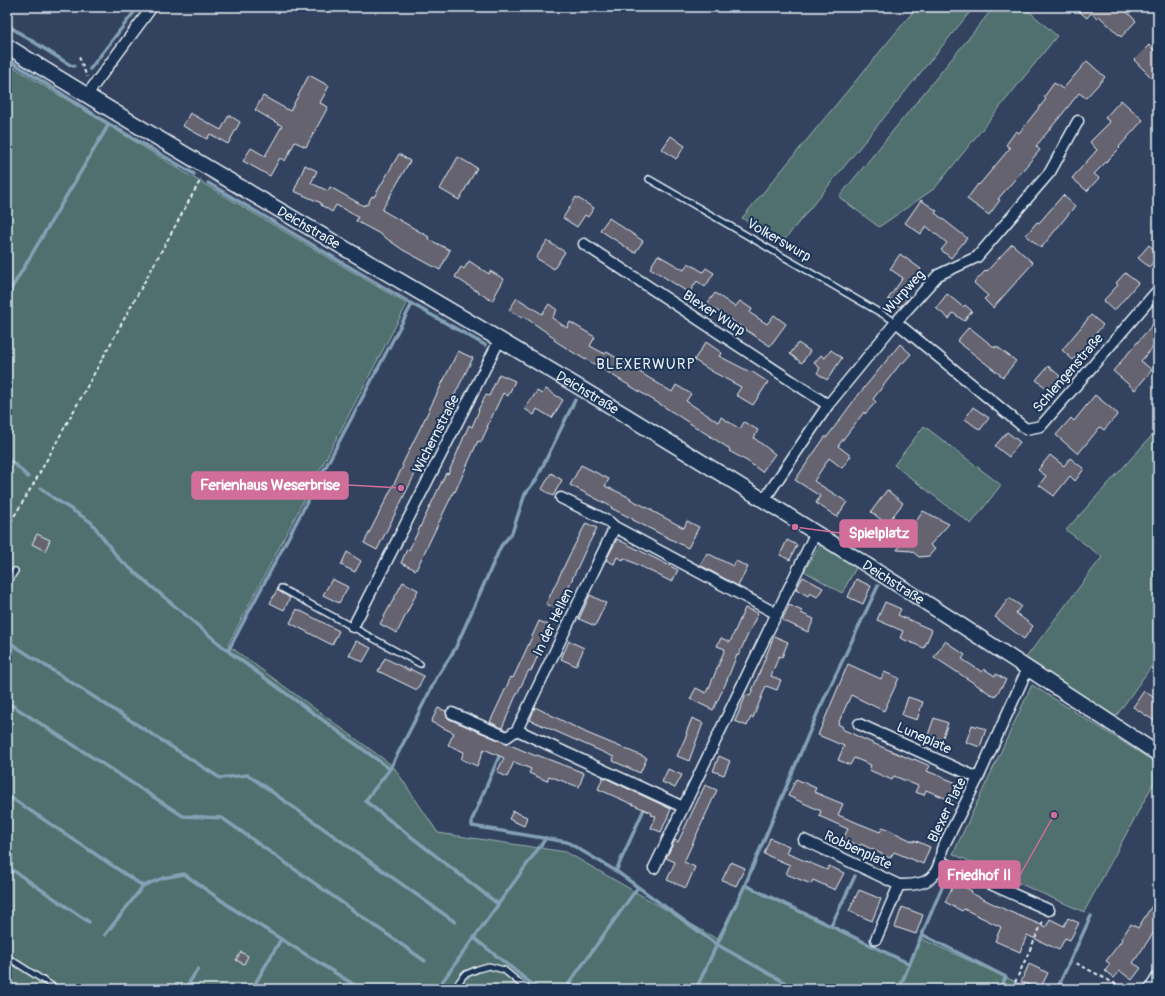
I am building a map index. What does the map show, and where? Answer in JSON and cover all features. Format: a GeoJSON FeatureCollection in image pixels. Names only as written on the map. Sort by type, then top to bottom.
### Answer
{"type":"FeatureCollection","features":[{"type":"Feature","properties":{"kind":"street"},"geometry":{"type":"LineString","coordinates":[[89,91],[152,7]]}},
{"type":"Feature","properties":{"kind":"street","name":"Deichstraße"},"geometry":{"type":"LineString","coordinates":[[7,46],[89,91],[208,167],[500,339],[764,500],[1028,668],[1158,754]]}},
{"type":"Feature","properties":{"kind":"street","name":"Wurpweg"},"geometry":{"type":"LineString","coordinates":[[764,500],[828,405],[896,322],[938,275],[977,257],[1050,172],[1078,121]]}},
{"type":"Feature","properties":{"kind":"street","name":"Blexer Wurp"},"geometry":{"type":"LineString","coordinates":[[584,244],[828,405]]}},
{"type":"Feature","properties":{"kind":"street","name":"Schlengenstraße"},"geometry":{"type":"LineString","coordinates":[[896,322],[1026,429],[1041,426],[1158,290]]}},
{"type":"Feature","properties":{"kind":"street","name":"Wichernstraße"},"geometry":{"type":"LineString","coordinates":[[354,627],[500,339]]}},
{"type":"Feature","properties":{"kind":"street"},"geometry":{"type":"LineString","coordinates":[[561,498],[608,521],[615,527],[777,614]]}},
{"type":"Feature","properties":{"kind":"street","name":"In der Hellen"},"geometry":{"type":"LineString","coordinates":[[517,730],[615,527]]}},
{"type":"Feature","properties":{"kind":"street"},"geometry":{"type":"LineString","coordinates":[[654,868],[816,532]]}},
{"type":"Feature","properties":{"kind":"street","name":"Blexer Plate"},"geometry":{"type":"LineString","coordinates":[[899,885],[913,885],[929,881],[936,873],[941,862],[942,849],[978,778],[1028,668]]}},
{"type":"Feature","properties":{"kind":"street"},"geometry":{"type":"LineString","coordinates":[[452,713],[507,737],[517,730],[683,807]]}},
{"type":"Feature","properties":{"kind":"street","name":"Luneplate"},"geometry":{"type":"LineString","coordinates":[[859,724],[978,778]]}},
{"type":"Feature","properties":{"kind":"street","name":"Robbenplate"},"geometry":{"type":"LineString","coordinates":[[804,840],[899,885]]}},
{"type":"Feature","properties":{"kind":"street"},"geometry":{"type":"LineString","coordinates":[[941,862],[1048,910]]}},
{"type":"Feature","properties":{"kind":"street"},"geometry":{"type":"LineString","coordinates":[[876,939],[899,885]]}},
{"type":"Feature","properties":{"kind":"street"},"geometry":{"type":"LineString","coordinates":[[1150,989],[1158,976]]}},
{"type":"Feature","properties":{"kind":"lane","name":"Volkerswurp"},"geometry":{"type":"LineString","coordinates":[[649,180],[896,322]]}},
{"type":"Feature","properties":{"kind":"lane"},"geometry":{"type":"LineString","coordinates":[[7,584],[15,571]]}},
{"type":"Feature","properties":{"kind":"lane"},"geometry":{"type":"LineString","coordinates":[[281,588],[420,664]]}},
{"type":"Feature","properties":{"kind":"lane"},"geometry":{"type":"LineString","coordinates":[[7,957],[57,989]]}},
{"type":"Feature","properties":{"kind":"lane"},"geometry":{"type":"LineString","coordinates":[[454,989],[464,975],[478,968],[489,966],[504,970],[527,989]]}},
{"type":"Feature","properties":{"kind":"path"},"geometry":{"type":"LineString","coordinates":[[79,57],[89,91]]}},
{"type":"Feature","properties":{"kind":"path"},"geometry":{"type":"LineString","coordinates":[[7,528],[33,486],[208,167]]}},
{"type":"Feature","properties":{"kind":"path"},"geometry":{"type":"LineString","coordinates":[[1012,989],[1048,910]]}},
{"type":"Feature","properties":{"kind":"path"},"geometry":{"type":"LineString","coordinates":[[1076,963],[1125,989]]}},
{"type":"Feature","properties":{"kind":"green space"},"geometry":{"type":"Polygon","coordinates":[[[917,7],[974,7],[781,244],[742,218],[917,7]]]}},
{"type":"Feature","properties":{"kind":"green space"},"geometry":{"type":"Polygon","coordinates":[[[994,7],[1024,7],[1057,36],[935,188],[879,227],[839,197],[994,7]]]}},
{"type":"Feature","properties":{"kind":"green space"},"geometry":{"type":"Polygon","coordinates":[[[7,63],[189,175],[407,304],[228,645],[393,766],[438,833],[566,852],[717,939],[745,885],[909,964],[920,938],[1029,989],[7,989],[7,63]]]}},
{"type":"Feature","properties":{"kind":"green space"},"geometry":{"type":"Polygon","coordinates":[[[924,426],[1001,485],[971,524],[894,465],[924,426]]]}},
{"type":"Feature","properties":{"kind":"green space"},"geometry":{"type":"Polygon","coordinates":[[[1158,429],[1158,657],[1114,719],[1025,659],[1102,557],[1066,530],[1158,429]]]}},
{"type":"Feature","properties":{"kind":"green space"},"geometry":{"type":"Polygon","coordinates":[[[820,545],[857,566],[842,593],[804,571],[820,545]]]}},
{"type":"Feature","properties":{"kind":"green space"},"geometry":{"type":"Polygon","coordinates":[[[1032,685],[1158,764],[1158,775],[1084,912],[953,854],[1032,685]]]}},
{"type":"Feature","properties":{"kind":"building"},"geometry":{"type":"Polygon","coordinates":[[[1074,7],[1122,7],[1136,21],[1121,37],[1099,16],[1097,18],[1091,13],[1087,18],[1074,7]]]}},
{"type":"Feature","properties":{"kind":"building"},"geometry":{"type":"Polygon","coordinates":[[[1149,45],[1158,54],[1158,84],[1134,60],[1149,45]]]}},
{"type":"Feature","properties":{"kind":"building"},"geometry":{"type":"Polygon","coordinates":[[[1087,61],[1105,77],[1086,98],[1079,93],[1036,146],[1040,150],[998,199],[1000,200],[989,215],[967,199],[978,184],[979,185],[1010,148],[1006,145],[1016,131],[1019,133],[1046,99],[1044,97],[1054,83],[1063,89],[1087,61]]]}},
{"type":"Feature","properties":{"kind":"building"},"geometry":{"type":"Polygon","coordinates":[[[309,75],[329,86],[320,103],[328,107],[306,147],[295,142],[285,161],[280,158],[270,176],[243,161],[251,148],[265,156],[282,126],[255,110],[263,96],[290,111],[309,75]]]}},
{"type":"Feature","properties":{"kind":"building"},"geometry":{"type":"Polygon","coordinates":[[[1121,100],[1143,120],[1119,147],[1120,148],[1094,174],[1099,178],[1087,191],[1072,178],[1097,150],[1090,142],[1110,122],[1105,118],[1121,100]]]}},
{"type":"Feature","properties":{"kind":"building"},"geometry":{"type":"Polygon","coordinates":[[[190,113],[221,130],[229,115],[240,122],[228,144],[210,134],[207,139],[183,126],[190,113]]]}},
{"type":"Feature","properties":{"kind":"building"},"geometry":{"type":"Polygon","coordinates":[[[671,136],[685,146],[676,159],[662,149],[671,136]]]}},
{"type":"Feature","properties":{"kind":"building"},"geometry":{"type":"Polygon","coordinates":[[[399,154],[410,161],[382,210],[429,237],[428,239],[450,250],[440,270],[403,250],[380,234],[356,221],[358,217],[336,205],[332,212],[321,205],[321,203],[294,191],[305,165],[317,171],[311,183],[328,191],[330,187],[364,206],[365,204],[367,205],[372,196],[374,197],[399,154]]]}},
{"type":"Feature","properties":{"kind":"building"},"geometry":{"type":"Polygon","coordinates":[[[458,157],[477,168],[459,200],[440,189],[458,157]]]}},
{"type":"Feature","properties":{"kind":"building"},"geometry":{"type":"Polygon","coordinates":[[[1063,195],[1075,206],[1041,248],[1026,235],[1037,222],[1039,223],[1063,195]]]}},
{"type":"Feature","properties":{"kind":"building"},"geometry":{"type":"Polygon","coordinates":[[[576,197],[594,208],[588,217],[585,215],[577,227],[563,218],[576,197]]]}},
{"type":"Feature","properties":{"kind":"building"},"geometry":{"type":"Polygon","coordinates":[[[921,200],[937,211],[935,213],[967,238],[951,258],[941,250],[947,243],[926,226],[921,234],[905,223],[921,200]]]}},
{"type":"Feature","properties":{"kind":"building"},"geometry":{"type":"Polygon","coordinates":[[[609,218],[643,241],[635,253],[600,230],[609,218]]]}},
{"type":"Feature","properties":{"kind":"building"},"geometry":{"type":"Polygon","coordinates":[[[547,241],[565,252],[554,269],[536,258],[547,241]]]}},
{"type":"Feature","properties":{"kind":"building"},"geometry":{"type":"Polygon","coordinates":[[[1012,244],[1033,263],[993,308],[984,299],[988,296],[974,283],[1012,244]]]}},
{"type":"Feature","properties":{"kind":"building"},"geometry":{"type":"Polygon","coordinates":[[[1149,245],[1158,253],[1158,257],[1149,267],[1138,258],[1149,245]]]}},
{"type":"Feature","properties":{"kind":"building"},"geometry":{"type":"Polygon","coordinates":[[[900,254],[921,269],[905,293],[910,297],[900,307],[888,299],[903,278],[890,269],[900,254]]]}},
{"type":"Feature","properties":{"kind":"building"},"geometry":{"type":"Polygon","coordinates":[[[658,255],[684,270],[688,263],[703,272],[706,268],[714,273],[705,287],[697,281],[689,293],[650,268],[658,255]]]}},
{"type":"Feature","properties":{"kind":"building"},"geometry":{"type":"Polygon","coordinates":[[[469,261],[489,274],[490,271],[504,279],[492,301],[455,277],[461,267],[464,269],[469,261]]]}},
{"type":"Feature","properties":{"kind":"building"},"geometry":{"type":"Polygon","coordinates":[[[1125,273],[1138,283],[1114,311],[1103,301],[1118,285],[1116,283],[1125,273]]]}},
{"type":"Feature","properties":{"kind":"building"},"geometry":{"type":"Polygon","coordinates":[[[715,293],[735,307],[740,301],[752,309],[750,313],[767,324],[774,315],[786,324],[770,346],[707,304],[715,293]]]}},
{"type":"Feature","properties":{"kind":"building"},"geometry":{"type":"Polygon","coordinates":[[[947,294],[963,307],[965,305],[972,311],[964,321],[953,313],[949,319],[936,308],[947,294]]]}},
{"type":"Feature","properties":{"kind":"building"},"geometry":{"type":"Polygon","coordinates":[[[517,298],[542,314],[549,304],[557,310],[552,318],[567,328],[570,322],[595,337],[590,346],[605,354],[607,352],[672,392],[676,385],[691,394],[686,401],[718,422],[721,417],[740,429],[744,422],[758,430],[754,438],[775,454],[762,472],[747,461],[729,451],[730,449],[663,406],[554,340],[555,338],[523,316],[522,318],[509,310],[517,298]]]}},
{"type":"Feature","properties":{"kind":"building"},"geometry":{"type":"Polygon","coordinates":[[[1091,315],[1103,325],[1073,360],[1062,350],[1091,315]]]}},
{"type":"Feature","properties":{"kind":"building"},"geometry":{"type":"Polygon","coordinates":[[[1158,318],[1158,341],[1141,361],[1152,370],[1135,390],[1113,371],[1158,318]]]}},
{"type":"Feature","properties":{"kind":"building"},"geometry":{"type":"Polygon","coordinates":[[[969,327],[995,348],[996,346],[1016,361],[1003,377],[957,341],[969,327]]]}},
{"type":"Feature","properties":{"kind":"building"},"geometry":{"type":"Polygon","coordinates":[[[706,342],[722,353],[719,356],[750,372],[751,371],[768,382],[753,405],[736,395],[741,387],[694,360],[706,342]]]}},
{"type":"Feature","properties":{"kind":"building"},"geometry":{"type":"Polygon","coordinates":[[[798,343],[810,351],[802,363],[790,354],[798,343]]]}},
{"type":"Feature","properties":{"kind":"building"},"geometry":{"type":"Polygon","coordinates":[[[900,344],[911,354],[902,364],[901,363],[873,399],[876,402],[865,414],[864,412],[838,446],[851,456],[842,468],[829,458],[814,481],[847,502],[837,517],[816,503],[820,496],[795,480],[825,437],[827,437],[855,399],[900,344]]]}},
{"type":"Feature","properties":{"kind":"building"},"geometry":{"type":"Polygon","coordinates":[[[831,350],[842,358],[827,380],[817,373],[820,368],[814,363],[821,355],[825,358],[831,350]]]}},
{"type":"Feature","properties":{"kind":"building"},"geometry":{"type":"Polygon","coordinates":[[[458,351],[473,358],[377,550],[364,543],[458,351]]]}},
{"type":"Feature","properties":{"kind":"building"},"geometry":{"type":"Polygon","coordinates":[[[1048,366],[1060,376],[1049,390],[1036,380],[1048,366]]]}},
{"type":"Feature","properties":{"kind":"building"},"geometry":{"type":"Polygon","coordinates":[[[499,374],[515,381],[508,396],[503,393],[481,442],[478,441],[455,492],[454,491],[416,570],[401,563],[407,549],[409,550],[446,473],[448,474],[469,425],[472,427],[478,410],[486,395],[489,396],[499,374]]]}},
{"type":"Feature","properties":{"kind":"building"},"geometry":{"type":"Polygon","coordinates":[[[546,389],[563,400],[552,418],[537,409],[534,415],[525,409],[537,391],[542,394],[546,389]]]}},
{"type":"Feature","properties":{"kind":"building"},"geometry":{"type":"Polygon","coordinates":[[[1095,395],[1118,414],[1104,430],[1100,427],[1078,454],[1056,435],[1071,418],[1074,421],[1095,395]]]}},
{"type":"Feature","properties":{"kind":"building"},"geometry":{"type":"Polygon","coordinates":[[[973,407],[989,418],[980,430],[965,419],[973,407]]]}},
{"type":"Feature","properties":{"kind":"building"},"geometry":{"type":"Polygon","coordinates":[[[1007,432],[1020,442],[1009,457],[995,446],[1007,432]]]}},
{"type":"Feature","properties":{"kind":"building"},"geometry":{"type":"Polygon","coordinates":[[[1050,455],[1064,466],[1070,458],[1084,469],[1075,481],[1070,476],[1054,496],[1039,485],[1046,476],[1038,470],[1050,455]]]}},
{"type":"Feature","properties":{"kind":"building"},"geometry":{"type":"Polygon","coordinates":[[[581,465],[609,479],[605,486],[631,498],[630,499],[684,528],[687,521],[699,527],[688,548],[633,520],[570,485],[581,465]]]}},
{"type":"Feature","properties":{"kind":"building"},"geometry":{"type":"Polygon","coordinates":[[[551,473],[562,480],[553,496],[542,489],[551,473]]]}},
{"type":"Feature","properties":{"kind":"building"},"geometry":{"type":"Polygon","coordinates":[[[887,490],[903,503],[887,524],[871,512],[887,490]]]}},
{"type":"Feature","properties":{"kind":"building"},"geometry":{"type":"Polygon","coordinates":[[[923,511],[949,524],[930,545],[935,549],[929,556],[919,557],[912,551],[897,550],[923,511]]]}},
{"type":"Feature","properties":{"kind":"building"},"geometry":{"type":"Polygon","coordinates":[[[586,523],[597,528],[558,610],[546,604],[586,523]]]}},
{"type":"Feature","properties":{"kind":"building"},"geometry":{"type":"Polygon","coordinates":[[[37,534],[50,540],[45,551],[32,544],[37,534]]]}},
{"type":"Feature","properties":{"kind":"building"},"geometry":{"type":"Polygon","coordinates":[[[617,539],[678,570],[672,582],[624,558],[623,560],[617,557],[614,564],[606,560],[617,539]]]}},
{"type":"Feature","properties":{"kind":"building"},"geometry":{"type":"Polygon","coordinates":[[[787,540],[797,545],[790,560],[780,555],[787,540]]]}},
{"type":"Feature","properties":{"kind":"building"},"geometry":{"type":"Polygon","coordinates":[[[347,552],[361,561],[355,572],[341,565],[347,552]]]}},
{"type":"Feature","properties":{"kind":"building"},"geometry":{"type":"Polygon","coordinates":[[[707,553],[733,566],[736,561],[748,567],[738,586],[700,565],[707,553]]]}},
{"type":"Feature","properties":{"kind":"building"},"geometry":{"type":"Polygon","coordinates":[[[803,577],[823,588],[817,597],[810,593],[808,596],[796,589],[803,577]]]}},
{"type":"Feature","properties":{"kind":"building"},"geometry":{"type":"Polygon","coordinates":[[[332,579],[348,587],[339,603],[323,595],[332,579]]]}},
{"type":"Feature","properties":{"kind":"building"},"geometry":{"type":"Polygon","coordinates":[[[856,579],[871,586],[863,604],[848,597],[856,579]]]}},
{"type":"Feature","properties":{"kind":"building"},"geometry":{"type":"Polygon","coordinates":[[[403,582],[418,590],[397,633],[380,624],[403,582]]]}},
{"type":"Feature","properties":{"kind":"building"},"geometry":{"type":"Polygon","coordinates":[[[277,590],[290,598],[284,610],[270,603],[277,590]]]}},
{"type":"Feature","properties":{"kind":"building"},"geometry":{"type":"Polygon","coordinates":[[[590,595],[606,603],[595,626],[579,619],[590,595]]]}},
{"type":"Feature","properties":{"kind":"building"},"geometry":{"type":"Polygon","coordinates":[[[1009,598],[1021,606],[1016,613],[1033,626],[1024,639],[995,617],[1009,598]]]}},
{"type":"Feature","properties":{"kind":"building"},"geometry":{"type":"Polygon","coordinates":[[[885,602],[901,609],[898,615],[932,630],[924,648],[900,638],[903,631],[877,620],[885,602]]]}},
{"type":"Feature","properties":{"kind":"building"},"geometry":{"type":"Polygon","coordinates":[[[789,605],[814,619],[808,632],[782,620],[789,605]]]}},
{"type":"Feature","properties":{"kind":"building"},"geometry":{"type":"Polygon","coordinates":[[[745,608],[758,613],[738,656],[737,655],[713,710],[690,699],[696,688],[706,693],[725,649],[717,646],[721,638],[730,642],[745,608]]]}},
{"type":"Feature","properties":{"kind":"building"},"geometry":{"type":"Polygon","coordinates":[[[297,609],[339,631],[332,645],[290,623],[297,609]]]}},
{"type":"Feature","properties":{"kind":"building"},"geometry":{"type":"Polygon","coordinates":[[[539,621],[551,626],[531,671],[529,670],[502,728],[490,722],[511,677],[513,678],[539,621]]]}},
{"type":"Feature","properties":{"kind":"building"},"geometry":{"type":"Polygon","coordinates":[[[774,636],[788,642],[782,657],[779,656],[771,676],[781,680],[777,690],[766,686],[753,718],[751,717],[747,726],[735,721],[746,695],[750,696],[774,636]]]}},
{"type":"Feature","properties":{"kind":"building"},"geometry":{"type":"Polygon","coordinates":[[[356,641],[371,648],[363,662],[349,655],[356,641]]]}},
{"type":"Feature","properties":{"kind":"building"},"geometry":{"type":"Polygon","coordinates":[[[569,641],[584,648],[576,666],[561,659],[569,641]]]}},
{"type":"Feature","properties":{"kind":"building"},"geometry":{"type":"Polygon","coordinates":[[[945,641],[965,655],[962,659],[982,672],[984,669],[995,676],[996,674],[1006,680],[995,697],[934,657],[945,641]]]}},
{"type":"Feature","properties":{"kind":"building"},"geometry":{"type":"Polygon","coordinates":[[[385,658],[410,671],[410,669],[424,676],[417,690],[378,671],[385,658]]]}},
{"type":"Feature","properties":{"kind":"building"},"geometry":{"type":"Polygon","coordinates":[[[848,664],[881,679],[884,672],[899,678],[884,711],[851,695],[838,724],[843,727],[842,729],[870,742],[930,766],[927,771],[959,784],[952,801],[926,790],[924,795],[915,792],[918,786],[894,776],[892,780],[869,770],[871,765],[854,758],[850,765],[838,760],[844,746],[818,735],[848,664]]]}},
{"type":"Feature","properties":{"kind":"building"},"geometry":{"type":"Polygon","coordinates":[[[1144,691],[1158,700],[1158,723],[1133,707],[1144,691]]]}},
{"type":"Feature","properties":{"kind":"building"},"geometry":{"type":"Polygon","coordinates":[[[908,697],[923,702],[917,720],[902,715],[908,697]]]}},
{"type":"Feature","properties":{"kind":"building"},"geometry":{"type":"Polygon","coordinates":[[[535,707],[587,733],[647,758],[640,773],[613,761],[614,757],[530,720],[535,707]]]}},
{"type":"Feature","properties":{"kind":"building"},"geometry":{"type":"Polygon","coordinates":[[[438,708],[446,711],[449,719],[536,756],[537,755],[584,773],[579,787],[549,776],[547,781],[529,773],[531,769],[514,762],[507,777],[497,772],[504,758],[484,749],[477,766],[461,759],[464,752],[448,745],[454,733],[431,722],[438,708]]]}},
{"type":"Feature","properties":{"kind":"building"},"geometry":{"type":"Polygon","coordinates":[[[692,718],[703,723],[689,761],[677,756],[687,734],[686,733],[692,718]]]}},
{"type":"Feature","properties":{"kind":"building"},"geometry":{"type":"Polygon","coordinates":[[[934,718],[948,723],[942,740],[928,735],[934,718]]]}},
{"type":"Feature","properties":{"kind":"building"},"geometry":{"type":"Polygon","coordinates":[[[972,725],[986,729],[980,747],[966,742],[972,725]]]}},
{"type":"Feature","properties":{"kind":"building"},"geometry":{"type":"Polygon","coordinates":[[[719,756],[730,761],[724,775],[713,771],[719,756]]]}},
{"type":"Feature","properties":{"kind":"building"},"geometry":{"type":"Polygon","coordinates":[[[668,769],[682,775],[675,788],[662,782],[668,769]]]}},
{"type":"Feature","properties":{"kind":"building"},"geometry":{"type":"Polygon","coordinates":[[[603,777],[671,809],[661,832],[651,828],[656,816],[651,815],[652,813],[598,789],[603,777]]]}},
{"type":"Feature","properties":{"kind":"building"},"geometry":{"type":"Polygon","coordinates":[[[796,779],[816,788],[814,792],[843,804],[838,815],[880,832],[883,827],[914,842],[914,840],[930,847],[923,864],[894,852],[890,858],[861,844],[860,846],[843,839],[848,829],[819,816],[821,811],[788,796],[796,779]]]}},
{"type":"Feature","properties":{"kind":"building"},"geometry":{"type":"Polygon","coordinates":[[[705,785],[717,790],[684,862],[695,867],[686,888],[667,880],[675,862],[666,858],[675,840],[678,842],[705,785]]]}},
{"type":"Feature","properties":{"kind":"building"},"geometry":{"type":"Polygon","coordinates":[[[513,811],[527,817],[524,826],[509,819],[513,811]]]}},
{"type":"Feature","properties":{"kind":"building"},"geometry":{"type":"Polygon","coordinates":[[[770,838],[789,846],[786,853],[827,870],[829,866],[844,873],[835,890],[813,880],[811,884],[786,874],[790,865],[764,854],[770,838]]]}},
{"type":"Feature","properties":{"kind":"building"},"geometry":{"type":"Polygon","coordinates":[[[731,862],[745,868],[736,886],[722,880],[731,862]]]}},
{"type":"Feature","properties":{"kind":"building"},"geometry":{"type":"Polygon","coordinates":[[[955,882],[972,891],[971,893],[1046,927],[1050,919],[1064,926],[1068,918],[1079,923],[1070,940],[1065,938],[1059,950],[1027,935],[1020,952],[995,941],[1001,927],[964,909],[962,911],[945,902],[955,882]]]}},
{"type":"Feature","properties":{"kind":"building"},"geometry":{"type":"Polygon","coordinates":[[[859,890],[881,899],[872,921],[849,911],[859,890]]]}},
{"type":"Feature","properties":{"kind":"building"},"geometry":{"type":"Polygon","coordinates":[[[1158,896],[1158,926],[1133,963],[1141,968],[1132,980],[1120,971],[1114,978],[1105,971],[1110,964],[1106,961],[1122,940],[1121,939],[1131,924],[1138,928],[1158,896]]]}},
{"type":"Feature","properties":{"kind":"building"},"geometry":{"type":"Polygon","coordinates":[[[902,907],[923,915],[916,934],[895,927],[902,907]]]}},
{"type":"Feature","properties":{"kind":"building"},"geometry":{"type":"Polygon","coordinates":[[[241,952],[248,956],[244,964],[236,960],[241,952]]]}},
{"type":"Feature","properties":{"kind":"building"},"geometry":{"type":"Polygon","coordinates":[[[1029,964],[1048,973],[1040,989],[1021,982],[1029,964]]]}},
{"type":"Feature","properties":{"kind":"waterway"},"geometry":{"type":"LineString","coordinates":[[90,69],[138,7]]}},
{"type":"Feature","properties":{"kind":"waterway"},"geometry":{"type":"LineString","coordinates":[[7,25],[70,65],[74,66]]}},
{"type":"Feature","properties":{"kind":"waterway"},"geometry":{"type":"LineString","coordinates":[[7,59],[109,124],[194,174]]}},
{"type":"Feature","properties":{"kind":"waterway"},"geometry":{"type":"LineString","coordinates":[[7,296],[109,124]]}},
{"type":"Feature","properties":{"kind":"waterway"},"geometry":{"type":"LineString","coordinates":[[208,183],[412,304],[228,651]]}},
{"type":"Feature","properties":{"kind":"waterway"},"geometry":{"type":"LineString","coordinates":[[412,304],[485,345]]}},
{"type":"Feature","properties":{"kind":"waterway"},"geometry":{"type":"LineString","coordinates":[[498,904],[365,801],[390,769],[437,677],[455,649],[501,546],[512,533],[525,494],[536,480],[575,400]]}},
{"type":"Feature","properties":{"kind":"waterway"},"geometry":{"type":"LineString","coordinates":[[7,460],[14,463],[28,477]]}},
{"type":"Feature","properties":{"kind":"waterway"},"geometry":{"type":"LineString","coordinates":[[41,488],[52,497],[91,522],[119,559],[228,651],[390,769]]}},
{"type":"Feature","properties":{"kind":"waterway"},"geometry":{"type":"LineString","coordinates":[[696,989],[745,885],[817,714],[878,586]]}},
{"type":"Feature","properties":{"kind":"waterway"},"geometry":{"type":"LineString","coordinates":[[7,641],[220,778],[248,775],[455,922]]}},
{"type":"Feature","properties":{"kind":"waterway"},"geometry":{"type":"LineString","coordinates":[[7,702],[183,816],[222,818],[425,961]]}},
{"type":"Feature","properties":{"kind":"waterway"},"geometry":{"type":"LineString","coordinates":[[501,752],[472,820],[472,826],[567,842],[616,871],[716,944],[798,989]]}},
{"type":"Feature","properties":{"kind":"waterway"},"geometry":{"type":"LineString","coordinates":[[7,795],[143,886],[163,878],[184,874],[235,910],[281,939],[252,989]]}},
{"type":"Feature","properties":{"kind":"waterway"},"geometry":{"type":"LineString","coordinates":[[616,871],[645,807]]}},
{"type":"Feature","properties":{"kind":"waterway"},"geometry":{"type":"LineString","coordinates":[[437,989],[546,838]]}},
{"type":"Feature","properties":{"kind":"waterway"},"geometry":{"type":"LineString","coordinates":[[8,867],[89,922]]}},
{"type":"Feature","properties":{"kind":"waterway"},"geometry":{"type":"LineString","coordinates":[[831,926],[855,876]]}},
{"type":"Feature","properties":{"kind":"waterway"},"geometry":{"type":"LineString","coordinates":[[899,989],[945,880]]}},
{"type":"Feature","properties":{"kind":"waterway"},"geometry":{"type":"LineString","coordinates":[[745,885],[910,964]]}},
{"type":"Feature","properties":{"kind":"waterway"},"geometry":{"type":"LineString","coordinates":[[105,935],[143,886]]}},
{"type":"Feature","properties":{"kind":"waterway"},"geometry":{"type":"LineString","coordinates":[[565,989],[638,887]]}},
{"type":"Feature","properties":{"kind":"waterway"},"geometry":{"type":"LineString","coordinates":[[1057,989],[1091,916]]}},
{"type":"Feature","properties":{"kind":"waterway"},"geometry":{"type":"LineString","coordinates":[[923,935],[1006,977],[999,989]]}},
{"type":"Feature","properties":{"kind":"waterway"},"geometry":{"type":"LineString","coordinates":[[474,938],[538,989]]}},
{"type":"Feature","properties":{"kind":"waterway"},"geometry":{"type":"LineString","coordinates":[[281,939],[361,989]]}},
{"type":"Feature","properties":{"kind":"waterway"},"geometry":{"type":"LineString","coordinates":[[185,989],[198,969]]}},
{"type":"Feature","properties":{"kind":"waterway"},"geometry":{"type":"LineString","coordinates":[[70,987],[74,989]]}},
{"type":"Feature","properties":{"kind":"place","name":"Ferienhaus Weserbrise"},"geometry":{"type":"Point","coordinates":[401,488]}},
{"type":"Feature","properties":{"kind":"place","name":"Spielplatz"},"geometry":{"type":"Point","coordinates":[795,527]}},
{"type":"Feature","properties":{"kind":"place","name":"Friedhof II"},"geometry":{"type":"Point","coordinates":[1054,815]}},
{"type":"Feature","properties":{"kind":"district","name":"BLEXERWURP"},"geometry":{"type":"Point","coordinates":[646,364]}}]}
